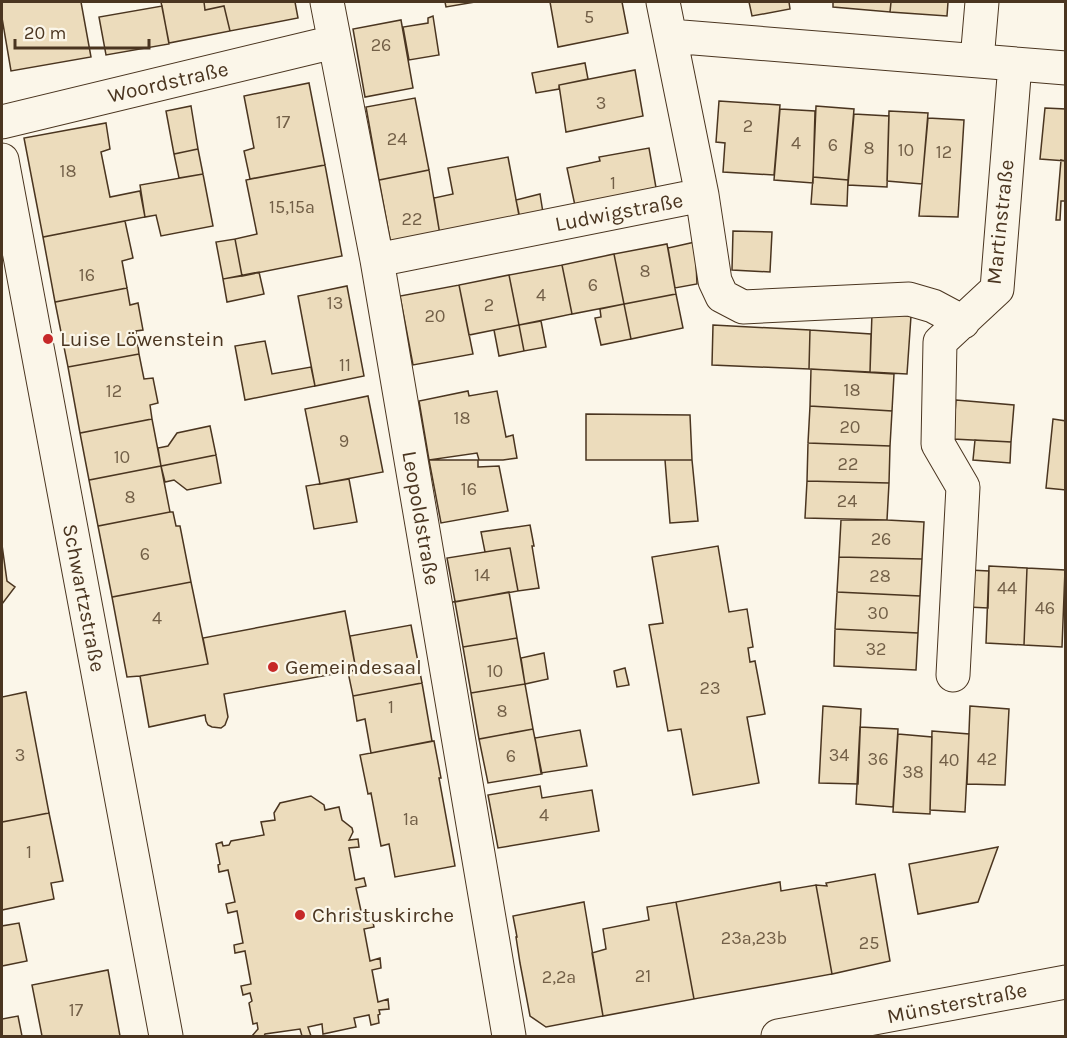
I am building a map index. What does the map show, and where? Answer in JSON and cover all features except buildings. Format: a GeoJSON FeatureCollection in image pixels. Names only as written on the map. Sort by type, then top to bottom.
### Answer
{"type":"FeatureCollection","features":[{"type":"Feature","properties":{"kind":"street","name":"Leopoldstraße"},"geometry":{"type":"LineString","coordinates":[[327,2],[376,260],[509,1036]]}},
{"type":"Feature","properties":{"kind":"street","name":"Ludwigstraße"},"geometry":{"type":"LineString","coordinates":[[376,260],[702,195],[663,2]]}},
{"type":"Feature","properties":{"kind":"street"},"geometry":{"type":"LineString","coordinates":[[976,60],[982,2]]}},
{"type":"Feature","properties":{"kind":"street"},"geometry":{"type":"LineString","coordinates":[[670,36],[1065,68]]}},
{"type":"Feature","properties":{"kind":"street","name":"Woordstraße"},"geometry":{"type":"LineString","coordinates":[[2,122],[334,42]]}},
{"type":"Feature","properties":{"kind":"street","name":"Martinstraße"},"geometry":{"type":"LineString","coordinates":[[953,675],[963,487],[938,444],[940,342],[997,289],[1015,64]]}},
{"type":"Feature","properties":{"kind":"street","name":"Schwartzstraße"},"geometry":{"type":"LineString","coordinates":[[2,160],[166,1036]]}},
{"type":"Feature","properties":{"kind":"street"},"geometry":{"type":"LineString","coordinates":[[702,195],[715,281],[722,296],[743,307],[909,299],[933,306],[963,322]]}},
{"type":"Feature","properties":{"kind":"street","name":"Münsterstraße"},"geometry":{"type":"LineString","coordinates":[[778,1036],[1065,982]]}},
{"type":"Feature","properties":{"kind":"place","name":"Luise Löwenstein"},"geometry":{"type":"Point","coordinates":[48,339]}},
{"type":"Feature","properties":{"kind":"place","name":"Gemeindesaal"},"geometry":{"type":"Point","coordinates":[273,667]}},
{"type":"Feature","properties":{"kind":"place","name":"Christuskirche"},"geometry":{"type":"Point","coordinates":[300,915]}}]}
